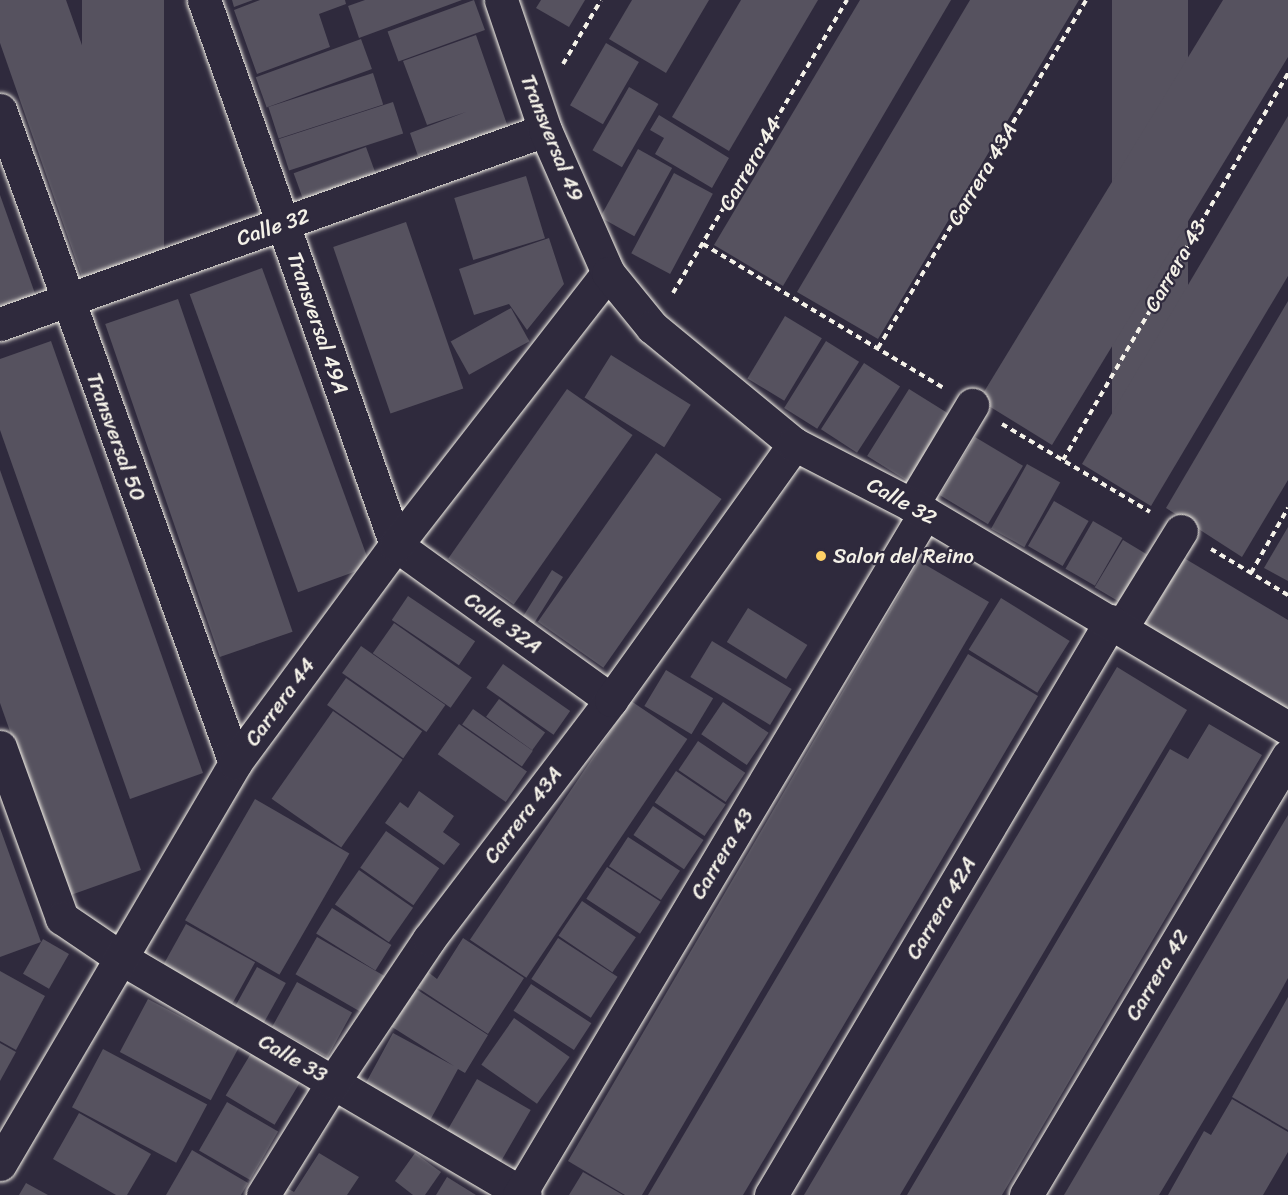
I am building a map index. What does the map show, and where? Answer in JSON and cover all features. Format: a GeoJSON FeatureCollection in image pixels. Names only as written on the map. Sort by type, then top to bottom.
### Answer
{"type":"FeatureCollection","features":[{"type":"Feature","properties":{"kind":"street","name":"Transversal 49A"},"geometry":{"type":"LineString","coordinates":[[204,0],[396,545]]}},
{"type":"Feature","properties":{"kind":"street","name":"Transversal 49"},"geometry":{"type":"LineString","coordinates":[[501,0],[541,118],[608,273]]}},
{"type":"Feature","properties":{"kind":"street","name":"Transversal 50"},"geometry":{"type":"LineString","coordinates":[[0,110],[66,299],[235,763]]}},
{"type":"Feature","properties":{"kind":"street","name":"Calle 32"},"geometry":{"type":"LineString","coordinates":[[0,324],[283,223],[541,118]]}},
{"type":"Feature","properties":{"kind":"street","name":"Calle 32"},"geometry":{"type":"LineString","coordinates":[[608,273],[652,327],[794,444],[918,509],[1116,624],[1288,728]]}},
{"type":"Feature","properties":{"kind":"street","name":"Carrera 44"},"geometry":{"type":"LineString","coordinates":[[2,1156],[235,763],[396,545],[608,273]]}},
{"type":"Feature","properties":{"kind":"street","name":"Carrera 43"},"geometry":{"type":"LineString","coordinates":[[522,1194],[918,509],[972,405]]}},
{"type":"Feature","properties":{"kind":"street","name":"Carrera 43A"},"geometry":{"type":"LineString","coordinates":[[263,1195],[333,1082],[429,939],[611,700],[794,444]]}},
{"type":"Feature","properties":{"kind":"street","name":"Carrera 42A"},"geometry":{"type":"LineString","coordinates":[[771,1195],[1116,624],[1181,531]]}},
{"type":"Feature","properties":{"kind":"street","name":"Calle 32A"},"geometry":{"type":"LineString","coordinates":[[396,545],[611,700]]}},
{"type":"Feature","properties":{"kind":"street","name":"Calle 33"},"geometry":{"type":"LineString","coordinates":[[0,747],[62,918],[121,957],[522,1194]]}},
{"type":"Feature","properties":{"kind":"street","name":"Carrera 42"},"geometry":{"type":"LineString","coordinates":[[1026,1195],[1288,756]]}},
{"type":"Feature","properties":{"kind":"path"},"geometry":{"type":"LineString","coordinates":[[541,118],[601,0]]}},
{"type":"Feature","properties":{"kind":"path","name":"Carrera 44"},"geometry":{"type":"LineString","coordinates":[[652,327],[847,0]]}},
{"type":"Feature","properties":{"kind":"path","name":"Carrera 43A"},"geometry":{"type":"LineString","coordinates":[[878,348],[1086,0]]}},
{"type":"Feature","properties":{"kind":"path","name":"Carrera 43"},"geometry":{"type":"LineString","coordinates":[[1063,459],[1288,73]]}},
{"type":"Feature","properties":{"kind":"path"},"geometry":{"type":"LineString","coordinates":[[1251,573],[1288,507]]}},
{"type":"Feature","properties":{"kind":"building"},"geometry":{"type":"Polygon","coordinates":[[[0,0],[66,0],[158,260],[85,286],[0,43],[0,0]]]}},
{"type":"Feature","properties":{"kind":"building"},"geometry":{"type":"Polygon","coordinates":[[[82,0],[164,0],[164,270],[82,270],[82,0]]]}},
{"type":"Feature","properties":{"kind":"building"},"geometry":{"type":"Polygon","coordinates":[[[232,0],[253,0],[234,7],[232,0]]]}},
{"type":"Feature","properties":{"kind":"building"},"geometry":{"type":"Polygon","coordinates":[[[260,0],[345,0],[346,4],[319,14],[330,47],[257,74],[234,10],[260,0]]]}},
{"type":"Feature","properties":{"kind":"building"},"geometry":{"type":"Polygon","coordinates":[[[365,0],[462,0],[359,38],[348,6],[365,0]]]}},
{"type":"Feature","properties":{"kind":"building"},"geometry":{"type":"Polygon","coordinates":[[[474,0],[485,30],[398,62],[388,31],[474,0]]]}},
{"type":"Feature","properties":{"kind":"building"},"geometry":{"type":"Polygon","coordinates":[[[541,0],[585,0],[569,27],[536,8],[541,0]]]}},
{"type":"Feature","properties":{"kind":"building"},"geometry":{"type":"Polygon","coordinates":[[[632,0],[709,0],[666,73],[609,39],[632,0]]]}},
{"type":"Feature","properties":{"kind":"building"},"geometry":{"type":"Polygon","coordinates":[[[741,0],[818,0],[729,151],[672,117],[741,0]]]}},
{"type":"Feature","properties":{"kind":"building"},"geometry":{"type":"Polygon","coordinates":[[[860,0],[951,0],[783,286],[714,245],[860,0]]]}},
{"type":"Feature","properties":{"kind":"building"},"geometry":{"type":"Polygon","coordinates":[[[970,0],[1079,0],[878,339],[797,292],[970,0]]]}},
{"type":"Feature","properties":{"kind":"building"},"geometry":{"type":"Polygon","coordinates":[[[1112,0],[1188,0],[1188,417],[1112,417],[1112,0]]]}},
{"type":"Feature","properties":{"kind":"building"},"geometry":{"type":"Polygon","coordinates":[[[1223,0],[1288,0],[1288,57],[1052,445],[979,400],[1223,0]]]}},
{"type":"Feature","properties":{"kind":"building"},"geometry":{"type":"Polygon","coordinates":[[[476,35],[511,136],[434,164],[429,151],[418,156],[410,133],[466,112],[427,125],[403,61],[476,35]]]}},
{"type":"Feature","properties":{"kind":"building"},"geometry":{"type":"Polygon","coordinates":[[[361,39],[372,69],[267,107],[256,77],[361,39]]]}},
{"type":"Feature","properties":{"kind":"building"},"geometry":{"type":"Polygon","coordinates":[[[606,43],[639,62],[603,124],[570,105],[606,43]]]}},
{"type":"Feature","properties":{"kind":"building"},"geometry":{"type":"Polygon","coordinates":[[[373,73],[383,104],[279,138],[268,107],[373,73]]]}},
{"type":"Feature","properties":{"kind":"building"},"geometry":{"type":"Polygon","coordinates":[[[629,87],[658,104],[622,167],[592,150],[629,87]]]}},
{"type":"Feature","properties":{"kind":"building"},"geometry":{"type":"Polygon","coordinates":[[[393,102],[403,133],[289,170],[279,139],[393,102]]]}},
{"type":"Feature","properties":{"kind":"building"},"geometry":{"type":"Polygon","coordinates":[[[659,115],[729,158],[712,188],[655,154],[664,138],[650,130],[659,115]]]}},
{"type":"Feature","properties":{"kind":"building"},"geometry":{"type":"Polygon","coordinates":[[[1288,116],[1288,276],[1151,506],[1082,464],[1288,116]]]}},
{"type":"Feature","properties":{"kind":"building"},"geometry":{"type":"Polygon","coordinates":[[[366,147],[378,180],[306,206],[294,173],[366,147]]]}},
{"type":"Feature","properties":{"kind":"building"},"geometry":{"type":"Polygon","coordinates":[[[638,149],[672,168],[634,236],[600,217],[638,149]]]}},
{"type":"Feature","properties":{"kind":"building"},"geometry":{"type":"Polygon","coordinates":[[[674,173],[713,194],[670,274],[631,253],[674,173]]]}},
{"type":"Feature","properties":{"kind":"building"},"geometry":{"type":"Polygon","coordinates":[[[526,176],[545,238],[473,260],[454,198],[526,176]]]}},
{"type":"Feature","properties":{"kind":"building"},"geometry":{"type":"Polygon","coordinates":[[[0,195],[38,302],[0,315],[0,195]]]}},
{"type":"Feature","properties":{"kind":"building"},"geometry":{"type":"Polygon","coordinates":[[[406,222],[463,388],[390,413],[333,247],[406,222]]]}},
{"type":"Feature","properties":{"kind":"building"},"geometry":{"type":"Polygon","coordinates":[[[549,238],[564,284],[527,330],[509,304],[474,315],[459,269],[549,238]]]}},
{"type":"Feature","properties":{"kind":"building"},"geometry":{"type":"Polygon","coordinates":[[[262,268],[370,566],[298,592],[190,294],[262,268]]]}},
{"type":"Feature","properties":{"kind":"building"},"geometry":{"type":"Polygon","coordinates":[[[178,299],[293,632],[220,657],[105,324],[178,299]]]}},
{"type":"Feature","properties":{"kind":"building"},"geometry":{"type":"Polygon","coordinates":[[[1288,301],[1288,480],[1242,557],[1166,508],[1288,301]]]}},
{"type":"Feature","properties":{"kind":"building"},"geometry":{"type":"Polygon","coordinates":[[[511,308],[529,341],[469,375],[451,341],[511,308]]]}},
{"type":"Feature","properties":{"kind":"building"},"geometry":{"type":"Polygon","coordinates":[[[785,316],[822,338],[784,401],[747,379],[785,316]]]}},
{"type":"Feature","properties":{"kind":"building"},"geometry":{"type":"Polygon","coordinates":[[[51,341],[203,773],[130,799],[0,430],[0,359],[51,341]]]}},
{"type":"Feature","properties":{"kind":"building"},"geometry":{"type":"Polygon","coordinates":[[[826,341],[859,362],[817,429],[784,408],[826,341]]]}},
{"type":"Feature","properties":{"kind":"building"},"geometry":{"type":"Polygon","coordinates":[[[611,355],[691,405],[664,447],[585,397],[611,355]]]}},
{"type":"Feature","properties":{"kind":"building"},"geometry":{"type":"Polygon","coordinates":[[[864,363],[900,386],[857,453],[821,429],[864,363]]]}},
{"type":"Feature","properties":{"kind":"building"},"geometry":{"type":"Polygon","coordinates":[[[567,389],[633,435],[514,604],[448,559],[567,389]]]}},
{"type":"Feature","properties":{"kind":"building"},"geometry":{"type":"Polygon","coordinates":[[[909,389],[954,417],[912,484],[867,456],[909,389]]]}},
{"type":"Feature","properties":{"kind":"building"},"geometry":{"type":"Polygon","coordinates":[[[975,437],[1023,466],[988,524],[940,495],[975,437]]]}},
{"type":"Feature","properties":{"kind":"building"},"geometry":{"type":"Polygon","coordinates":[[[656,453],[722,499],[603,668],[538,622],[656,453]]]}},
{"type":"Feature","properties":{"kind":"building"},"geometry":{"type":"Polygon","coordinates":[[[1027,464],[1060,482],[1024,547],[991,529],[1027,464]]]}},
{"type":"Feature","properties":{"kind":"building"},"geometry":{"type":"Polygon","coordinates":[[[0,470],[141,870],[68,896],[0,703],[0,470]]]}},
{"type":"Feature","properties":{"kind":"building"},"geometry":{"type":"Polygon","coordinates":[[[1054,501],[1089,521],[1063,566],[1028,546],[1054,501]]]}},
{"type":"Feature","properties":{"kind":"building"},"geometry":{"type":"Polygon","coordinates":[[[1093,521],[1122,538],[1095,586],[1066,569],[1093,521]]]}},
{"type":"Feature","properties":{"kind":"building"},"geometry":{"type":"Polygon","coordinates":[[[1288,527],[1288,581],[1264,568],[1288,527]]]}},
{"type":"Feature","properties":{"kind":"building"},"geometry":{"type":"Polygon","coordinates":[[[1123,540],[1150,556],[1121,603],[1095,587],[1123,540]]]}},
{"type":"Feature","properties":{"kind":"building"},"geometry":{"type":"Polygon","coordinates":[[[1184,558],[1288,620],[1288,710],[1145,624],[1184,558]]]}},
{"type":"Feature","properties":{"kind":"building"},"geometry":{"type":"Polygon","coordinates":[[[919,561],[989,602],[642,1195],[625,1195],[568,1161],[919,561]]]}},
{"type":"Feature","properties":{"kind":"building"},"geometry":{"type":"Polygon","coordinates":[[[552,570],[563,577],[531,628],[520,621],[552,570]]]}},
{"type":"Feature","properties":{"kind":"building"},"geometry":{"type":"Polygon","coordinates":[[[408,596],[475,641],[459,665],[392,620],[408,596]]]}},
{"type":"Feature","properties":{"kind":"building"},"geometry":{"type":"Polygon","coordinates":[[[1001,598],[1070,641],[1037,693],[969,650],[1001,598]]]}},
{"type":"Feature","properties":{"kind":"building"},"geometry":{"type":"Polygon","coordinates":[[[748,608],[807,645],[786,679],[727,642],[748,608]]]}},
{"type":"Feature","properties":{"kind":"building"},"geometry":{"type":"Polygon","coordinates":[[[394,623],[472,677],[451,708],[373,653],[394,623]]]}},
{"type":"Feature","properties":{"kind":"building"},"geometry":{"type":"Polygon","coordinates":[[[712,641],[792,689],[770,725],[690,677],[712,641]]]}},
{"type":"Feature","properties":{"kind":"building"},"geometry":{"type":"Polygon","coordinates":[[[361,646],[445,705],[426,732],[342,673],[361,646]]]}},
{"type":"Feature","properties":{"kind":"building"},"geometry":{"type":"Polygon","coordinates":[[[968,654],[1038,696],[925,888],[743,1195],[648,1195],[968,654]]]}},
{"type":"Feature","properties":{"kind":"building"},"geometry":{"type":"Polygon","coordinates":[[[503,664],[570,711],[554,735],[486,688],[503,664]]]}},
{"type":"Feature","properties":{"kind":"building"},"geometry":{"type":"Polygon","coordinates":[[[1117,667],[1187,710],[900,1195],[804,1195],[1117,667]]]}},
{"type":"Feature","properties":{"kind":"building"},"geometry":{"type":"Polygon","coordinates":[[[666,670],[713,698],[692,734],[644,706],[666,670]]]}},
{"type":"Feature","properties":{"kind":"building"},"geometry":{"type":"Polygon","coordinates":[[[346,678],[422,731],[403,758],[327,705],[346,678]]]}},
{"type":"Feature","properties":{"kind":"building"},"geometry":{"type":"Polygon","coordinates":[[[499,699],[545,733],[532,750],[486,717],[499,699]]]}},
{"type":"Feature","properties":{"kind":"building"},"geometry":{"type":"Polygon","coordinates":[[[631,701],[687,739],[526,978],[470,940],[631,701]]]}},
{"type":"Feature","properties":{"kind":"building"},"geometry":{"type":"Polygon","coordinates":[[[723,702],[769,733],[747,765],[701,734],[723,702]]]}},
{"type":"Feature","properties":{"kind":"building"},"geometry":{"type":"Polygon","coordinates":[[[473,709],[533,751],[522,766],[462,725],[473,709]]]}},
{"type":"Feature","properties":{"kind":"building"},"geometry":{"type":"Polygon","coordinates":[[[333,711],[403,760],[341,847],[272,799],[333,711]]]}},
{"type":"Feature","properties":{"kind":"building"},"geometry":{"type":"Polygon","coordinates":[[[459,724],[527,772],[506,802],[438,754],[459,724]]]}},
{"type":"Feature","properties":{"kind":"building"},"geometry":{"type":"Polygon","coordinates":[[[1209,724],[1262,755],[1002,1195],[907,1195],[1170,749],[1188,759],[1209,724]]]}},
{"type":"Feature","properties":{"kind":"building"},"geometry":{"type":"Polygon","coordinates":[[[698,741],[745,773],[726,802],[678,770],[698,741]]]}},
{"type":"Feature","properties":{"kind":"building"},"geometry":{"type":"Polygon","coordinates":[[[676,771],[726,805],[704,836],[655,803],[676,771]]]}},
{"type":"Feature","properties":{"kind":"building"},"geometry":{"type":"Polygon","coordinates":[[[419,791],[454,816],[443,832],[460,844],[444,865],[385,823],[400,802],[408,808],[419,791]]]}},
{"type":"Feature","properties":{"kind":"building"},"geometry":{"type":"Polygon","coordinates":[[[255,799],[349,854],[279,975],[185,920],[255,799]]]}},
{"type":"Feature","properties":{"kind":"building"},"geometry":{"type":"Polygon","coordinates":[[[653,806],[704,840],[684,869],[633,835],[653,806]]]}},
{"type":"Feature","properties":{"kind":"building"},"geometry":{"type":"Polygon","coordinates":[[[1288,815],[1288,978],[1277,998],[1159,1195],[1064,1195],[1288,815]]]}},
{"type":"Feature","properties":{"kind":"building"},"geometry":{"type":"Polygon","coordinates":[[[0,828],[41,942],[0,957],[0,828]]]}},
{"type":"Feature","properties":{"kind":"building"},"geometry":{"type":"Polygon","coordinates":[[[386,831],[439,868],[413,905],[360,868],[386,831]]]}},
{"type":"Feature","properties":{"kind":"building"},"geometry":{"type":"Polygon","coordinates":[[[628,837],[680,871],[661,900],[609,866],[628,837]]]}},
{"type":"Feature","properties":{"kind":"building"},"geometry":{"type":"Polygon","coordinates":[[[607,867],[661,902],[640,934],[586,899],[607,867]]]}},
{"type":"Feature","properties":{"kind":"building"},"geometry":{"type":"Polygon","coordinates":[[[359,870],[413,908],[389,942],[335,904],[359,870]]]}},
{"type":"Feature","properties":{"kind":"building"},"geometry":{"type":"Polygon","coordinates":[[[582,901],[636,937],[612,972],[559,936],[582,901]]]}},
{"type":"Feature","properties":{"kind":"building"},"geometry":{"type":"Polygon","coordinates":[[[332,908],[391,945],[375,971],[316,933],[332,908]]]}},
{"type":"Feature","properties":{"kind":"building"},"geometry":{"type":"Polygon","coordinates":[[[186,924],[255,962],[232,1003],[163,965],[186,924]]]}},
{"type":"Feature","properties":{"kind":"building"},"geometry":{"type":"Polygon","coordinates":[[[317,937],[385,976],[363,1013],[296,974],[317,937]]]}},
{"type":"Feature","properties":{"kind":"building"},"geometry":{"type":"Polygon","coordinates":[[[463,938],[524,978],[488,1034],[418,988],[428,972],[437,979],[463,938]]]}},
{"type":"Feature","properties":{"kind":"building"},"geometry":{"type":"Polygon","coordinates":[[[558,938],[618,977],[591,1018],[531,979],[558,938]]]}},
{"type":"Feature","properties":{"kind":"building"},"geometry":{"type":"Polygon","coordinates":[[[43,939],[69,954],[49,989],[23,974],[43,939]]]}},
{"type":"Feature","properties":{"kind":"building"},"geometry":{"type":"Polygon","coordinates":[[[257,967],[286,983],[264,1023],[235,1007],[257,967]]]}},
{"type":"Feature","properties":{"kind":"building"},"geometry":{"type":"Polygon","coordinates":[[[0,971],[45,996],[16,1050],[0,1041],[0,971]]]}},
{"type":"Feature","properties":{"kind":"building"},"geometry":{"type":"Polygon","coordinates":[[[297,982],[352,1013],[327,1057],[272,1027],[297,982]]]}},
{"type":"Feature","properties":{"kind":"building"},"geometry":{"type":"Polygon","coordinates":[[[531,984],[591,1023],[574,1050],[514,1011],[531,984]]]}},
{"type":"Feature","properties":{"kind":"building"},"geometry":{"type":"Polygon","coordinates":[[[416,989],[488,1035],[465,1073],[458,1069],[427,1126],[362,1090],[393,1033],[454,1066],[392,1027],[416,989]]]}},
{"type":"Feature","properties":{"kind":"building"},"geometry":{"type":"Polygon","coordinates":[[[1288,997],[1288,1130],[1232,1097],[1288,997]]]}},
{"type":"Feature","properties":{"kind":"building"},"geometry":{"type":"Polygon","coordinates":[[[148,999],[239,1047],[211,1100],[120,1052],[148,999]]]}},
{"type":"Feature","properties":{"kind":"building"},"geometry":{"type":"Polygon","coordinates":[[[514,1018],[570,1057],[537,1104],[481,1065],[514,1018]]]}},
{"type":"Feature","properties":{"kind":"building"},"geometry":{"type":"Polygon","coordinates":[[[0,1043],[16,1052],[0,1081],[0,1043]]]}},
{"type":"Feature","properties":{"kind":"building"},"geometry":{"type":"Polygon","coordinates":[[[103,1049],[207,1104],[176,1163],[72,1107],[103,1049]]]}},
{"type":"Feature","properties":{"kind":"building"},"geometry":{"type":"Polygon","coordinates":[[[253,1050],[302,1079],[275,1125],[226,1095],[253,1050]]]}},
{"type":"Feature","properties":{"kind":"building"},"geometry":{"type":"Polygon","coordinates":[[[477,1079],[531,1110],[497,1168],[443,1137],[477,1079]]]}},
{"type":"Feature","properties":{"kind":"building"},"geometry":{"type":"Polygon","coordinates":[[[1232,1099],[1288,1132],[1288,1152],[1263,1195],[1168,1195],[1204,1131],[1211,1135],[1232,1099]]]}},
{"type":"Feature","properties":{"kind":"building"},"geometry":{"type":"Polygon","coordinates":[[[227,1102],[278,1132],[250,1180],[199,1150],[227,1102]]]}},
{"type":"Feature","properties":{"kind":"building"},"geometry":{"type":"Polygon","coordinates":[[[79,1113],[151,1154],[127,1195],[116,1195],[53,1159],[79,1113]]]}},
{"type":"Feature","properties":{"kind":"building"},"geometry":{"type":"Polygon","coordinates":[[[192,1150],[248,1183],[241,1195],[166,1195],[192,1150]]]}},
{"type":"Feature","properties":{"kind":"building"},"geometry":{"type":"Polygon","coordinates":[[[319,1153],[359,1177],[347,1195],[283,1195],[287,1188],[294,1192],[319,1153]]]}},
{"type":"Feature","properties":{"kind":"building"},"geometry":{"type":"Polygon","coordinates":[[[415,1153],[441,1172],[425,1195],[413,1195],[395,1181],[415,1153]]]}},
{"type":"Feature","properties":{"kind":"building"},"geometry":{"type":"Polygon","coordinates":[[[583,1172],[623,1195],[569,1195],[583,1172]]]}},
{"type":"Feature","properties":{"kind":"building"},"geometry":{"type":"Polygon","coordinates":[[[447,1177],[476,1195],[436,1195],[447,1177]]]}},
{"type":"Feature","properties":{"kind":"building"},"geometry":{"type":"Polygon","coordinates":[[[26,1183],[48,1195],[19,1195],[26,1183]]]}},
{"type":"Feature","properties":{"kind":"place","name":"Salon del Reino"},"geometry":{"type":"Point","coordinates":[821,556]}}]}
